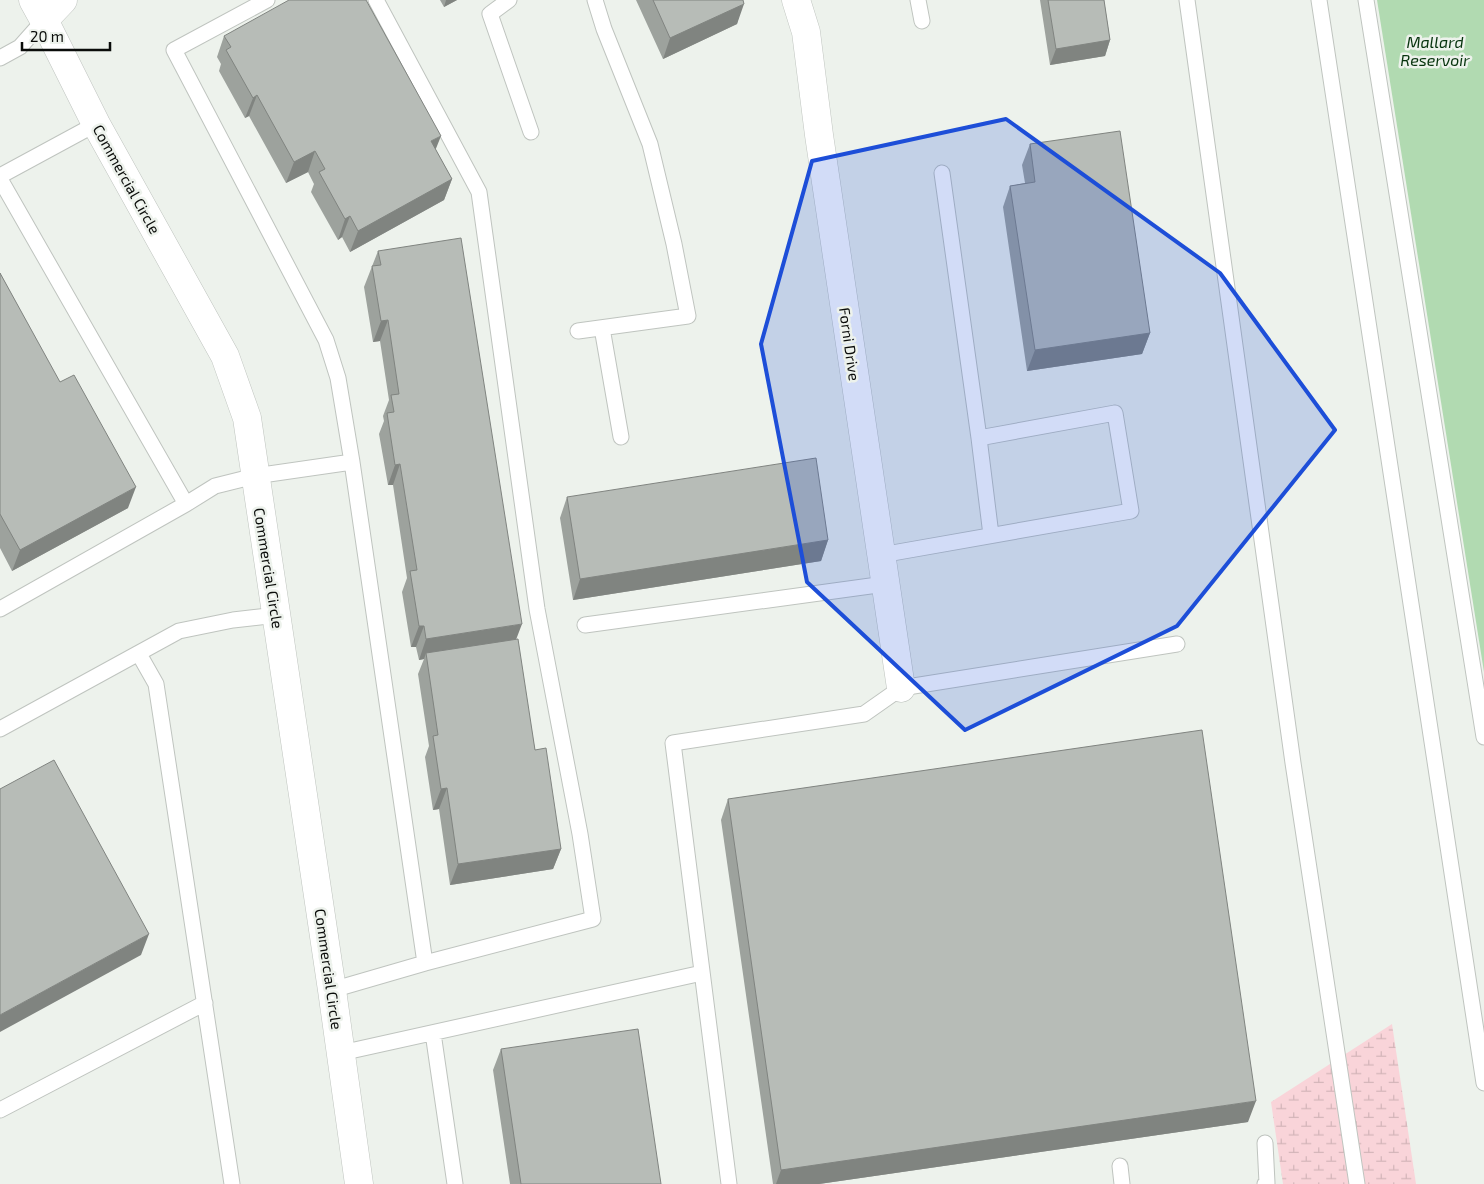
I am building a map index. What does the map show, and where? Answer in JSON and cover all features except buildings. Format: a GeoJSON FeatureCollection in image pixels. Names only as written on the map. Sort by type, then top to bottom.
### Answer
{"type":"FeatureCollection","features":[{"type":"Feature","properties":{"kind":"street"},"geometry":{"type":"LineString","coordinates":[[38,10],[63,0]]}},
{"type":"Feature","properties":{"kind":"street","name":"Forni Drive"},"geometry":{"type":"LineString","coordinates":[[796,0],[806,32],[822,154],[901,688]]}},
{"type":"Feature","properties":{"kind":"street","name":"Commercial Circle"},"geometry":{"type":"LineString","coordinates":[[38,10],[96,124],[226,356],[247,418],[359,1184]]}},
{"type":"Feature","properties":{"kind":"lane"},"geometry":{"type":"LineString","coordinates":[[267,0],[174,50],[326,340],[338,378],[425,963]]}},
{"type":"Feature","properties":{"kind":"lane"},"geometry":{"type":"LineString","coordinates":[[332,990],[425,963],[593,919],[580,834],[537,610],[478,192],[376,0]]}},
{"type":"Feature","properties":{"kind":"lane"},"geometry":{"type":"LineString","coordinates":[[509,0],[490,14],[531,132]]}},
{"type":"Feature","properties":{"kind":"lane"},"geometry":{"type":"LineString","coordinates":[[578,331],[688,316],[674,244],[650,144],[604,28],[596,0]]}},
{"type":"Feature","properties":{"kind":"lane"},"geometry":{"type":"LineString","coordinates":[[918,0],[922,21]]}},
{"type":"Feature","properties":{"kind":"lane"},"geometry":{"type":"LineString","coordinates":[[1187,0],[1293,763],[1358,1184]]}},
{"type":"Feature","properties":{"kind":"lane"},"geometry":{"type":"LineString","coordinates":[[1319,0],[1484,1083]]}},
{"type":"Feature","properties":{"kind":"lane"},"geometry":{"type":"LineString","coordinates":[[1366,0],[1484,737]]}},
{"type":"Feature","properties":{"kind":"lane"},"geometry":{"type":"LineString","coordinates":[[0,58],[20,47],[38,10]]}},
{"type":"Feature","properties":{"kind":"lane"},"geometry":{"type":"LineString","coordinates":[[96,124],[0,178],[186,504]]}},
{"type":"Feature","properties":{"kind":"lane"},"geometry":{"type":"LineString","coordinates":[[942,173],[991,535]]}},
{"type":"Feature","properties":{"kind":"lane"},"geometry":{"type":"LineString","coordinates":[[602,328],[621,437]]}},
{"type":"Feature","properties":{"kind":"lane"},"geometry":{"type":"LineString","coordinates":[[881,555],[1131,511],[1115,413],[979,438]]}},
{"type":"Feature","properties":{"kind":"lane"},"geometry":{"type":"LineString","coordinates":[[0,609],[215,486],[255,476],[352,462]]}},
{"type":"Feature","properties":{"kind":"lane"},"geometry":{"type":"LineString","coordinates":[[585,625],[885,584]]}},
{"type":"Feature","properties":{"kind":"lane"},"geometry":{"type":"LineString","coordinates":[[0,728],[179,631],[233,620],[277,615]]}},
{"type":"Feature","properties":{"kind":"lane"},"geometry":{"type":"LineString","coordinates":[[729,1184],[673,743],[864,714],[901,688],[1177,644]]}},
{"type":"Feature","properties":{"kind":"lane"},"geometry":{"type":"LineString","coordinates":[[139,654],[156,684],[232,1184]]}},
{"type":"Feature","properties":{"kind":"lane"},"geometry":{"type":"LineString","coordinates":[[341,1054],[702,972]]}},
{"type":"Feature","properties":{"kind":"lane"},"geometry":{"type":"LineString","coordinates":[[0,1110],[205,1003]]}},
{"type":"Feature","properties":{"kind":"lane"},"geometry":{"type":"LineString","coordinates":[[433,1033],[455,1184]]}},
{"type":"Feature","properties":{"kind":"lane"},"geometry":{"type":"LineString","coordinates":[[1265,1143],[1267,1183],[1265,1184]]}},
{"type":"Feature","properties":{"kind":"lane"},"geometry":{"type":"LineString","coordinates":[[1120,1166],[1122,1184]]}},
{"type":"Feature","properties":{"kind":"highlighted area"},"geometry":{"type":"Polygon","coordinates":[[[1006,119],[1220,273],[1335,430],[1177,626],[965,730],[807,582],[761,344],[812,161],[1006,119]]]}},
{"type":"Feature","properties":{"kind":"green space"},"geometry":{"type":"Polygon","coordinates":[[[1392,1024],[1416,1184],[1283,1184],[1271,1102],[1392,1024]]]}},
{"type":"Feature","properties":{"kind":"water","name":"Mallard Reservoir"},"geometry":{"type":"Polygon","coordinates":[[[1377,0],[1484,0],[1484,672],[1377,0]]]}}]}
